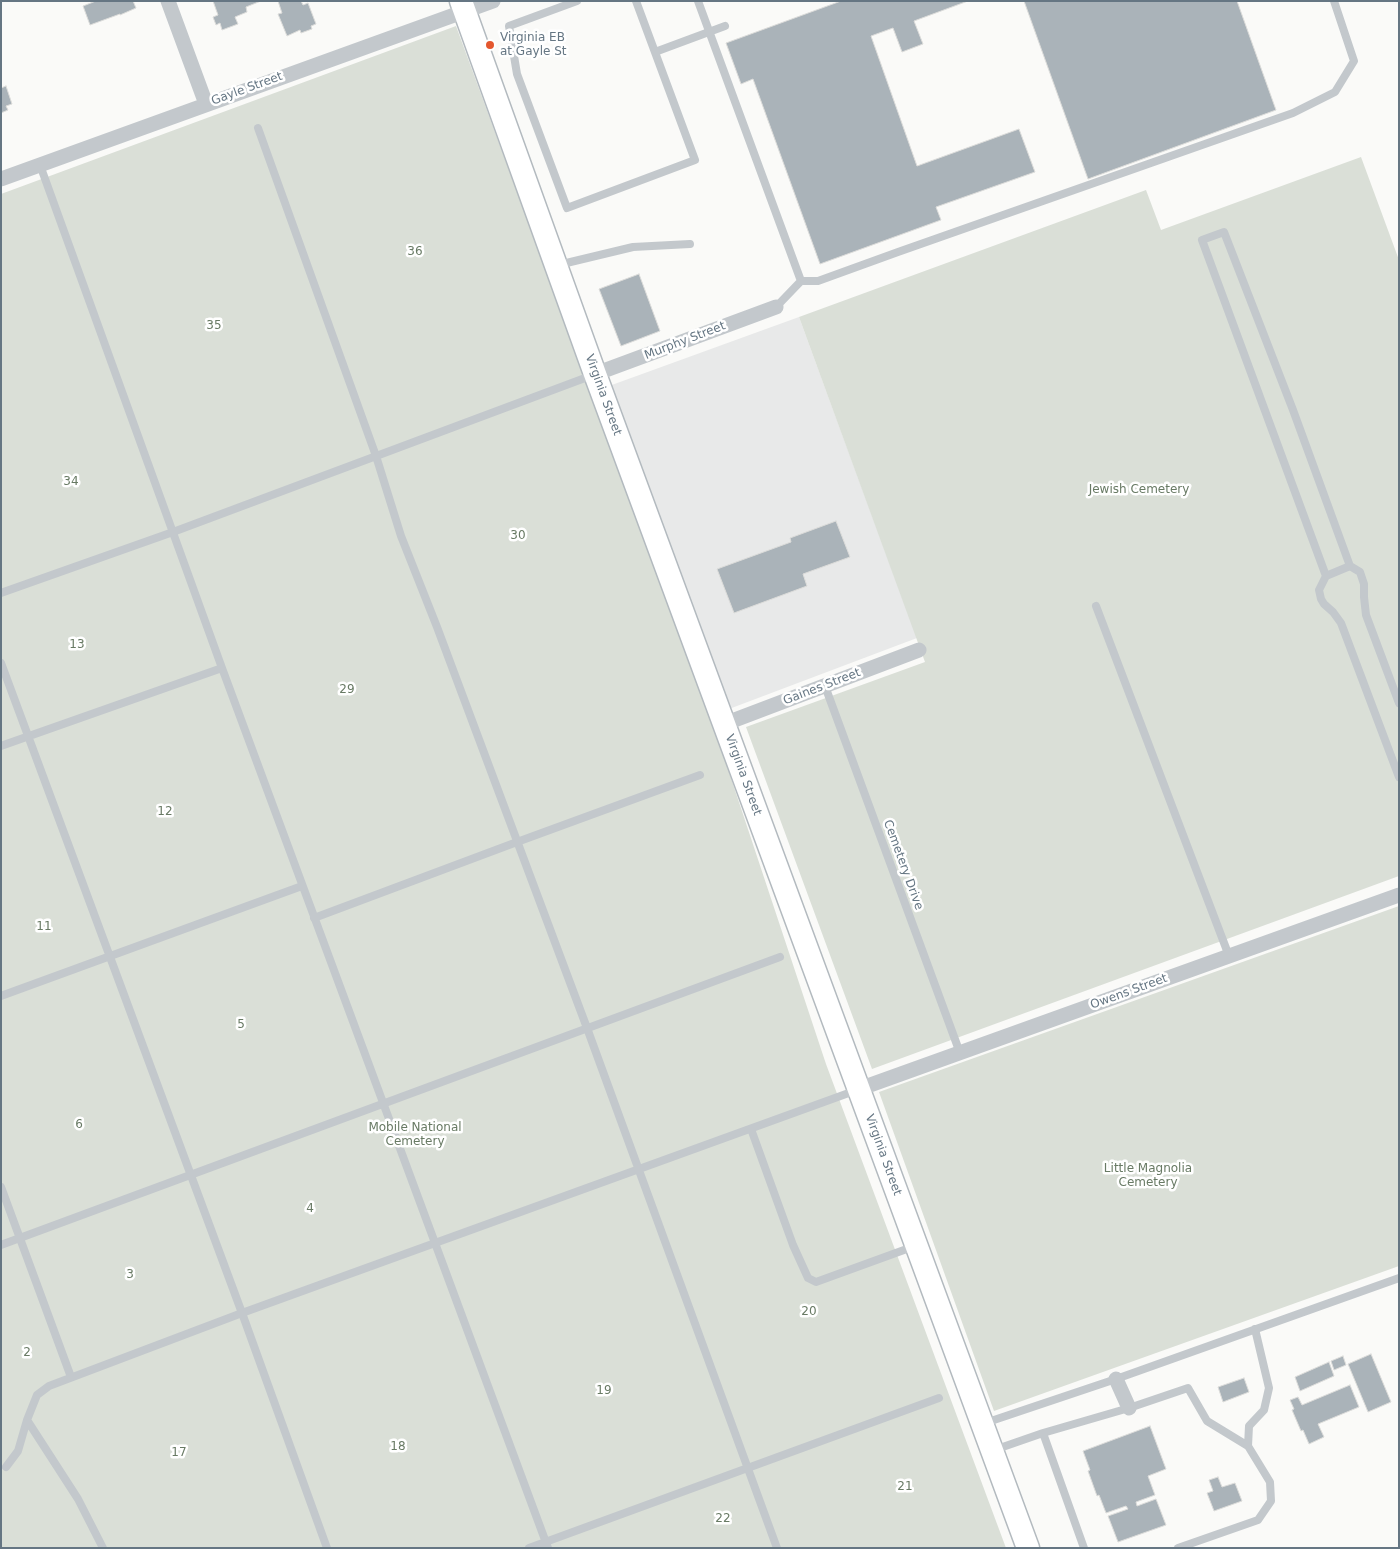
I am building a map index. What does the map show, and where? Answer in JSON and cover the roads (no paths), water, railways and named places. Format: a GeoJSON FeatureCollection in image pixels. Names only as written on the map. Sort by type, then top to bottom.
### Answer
{"type":"FeatureCollection","features":[{"type":"Feature","properties":{"kind":"street"},"geometry":{"type":"LineString","coordinates":[[168,1],[206,104]]}},
{"type":"Feature","properties":{"kind":"street","name":"Gayle Street"},"geometry":{"type":"LineString","coordinates":[[1,179],[206,104],[463,6],[493,1]]}},
{"type":"Feature","properties":{"kind":"street","name":"Virginia Street"},"geometry":{"type":"LineString","coordinates":[[463,6],[595,374],[1028,1548]]}},
{"type":"Feature","properties":{"kind":"street","name":"Murphy Street"},"geometry":{"type":"LineString","coordinates":[[595,374],[776,307]]}},
{"type":"Feature","properties":{"kind":"street","name":"Gaines Street"},"geometry":{"type":"LineString","coordinates":[[724,724],[919,650]]}},
{"type":"Feature","properties":{"kind":"street","name":"Owens Street"},"geometry":{"type":"LineString","coordinates":[[859,1089],[1399,895]]}},
{"type":"Feature","properties":{"kind":"street"},"geometry":{"type":"LineString","coordinates":[[1116,1379],[1129,1408]]}},
{"type":"Feature","properties":{"kind":"lane"},"geometry":{"type":"LineString","coordinates":[[577,1],[508,26],[517,74],[567,208],[695,160],[636,1]]}},
{"type":"Feature","properties":{"kind":"lane"},"geometry":{"type":"LineString","coordinates":[[698,1],[801,281]]}},
{"type":"Feature","properties":{"kind":"lane"},"geometry":{"type":"LineString","coordinates":[[776,307],[801,281],[818,281],[1293,113],[1335,92],[1354,61],[1334,1]]}},
{"type":"Feature","properties":{"kind":"lane"},"geometry":{"type":"LineString","coordinates":[[655,52],[725,26]]}},
{"type":"Feature","properties":{"kind":"lane"},"geometry":{"type":"LineString","coordinates":[[258,128],[376,456],[401,536],[587,1028],[777,1548]]}},
{"type":"Feature","properties":{"kind":"lane"},"geometry":{"type":"LineString","coordinates":[[40,165],[222,668],[546,1545]]}},
{"type":"Feature","properties":{"kind":"lane"},"geometry":{"type":"LineString","coordinates":[[1326,576],[1202,240],[1224,232],[1293,410],[1350,566],[1360,572],[1364,584],[1366,616],[1399,703]]}},
{"type":"Feature","properties":{"kind":"lane"},"geometry":{"type":"LineString","coordinates":[[556,266],[633,247],[690,244]]}},
{"type":"Feature","properties":{"kind":"lane"},"geometry":{"type":"LineString","coordinates":[[1,593],[173,532],[595,374]]}},
{"type":"Feature","properties":{"kind":"lane"},"geometry":{"type":"LineString","coordinates":[[1350,566],[1326,576],[1319,590],[1320,599],[1341,623],[1399,777]]}},
{"type":"Feature","properties":{"kind":"lane"},"geometry":{"type":"LineString","coordinates":[[1096,606],[1229,956]]}},
{"type":"Feature","properties":{"kind":"lane"},"geometry":{"type":"LineString","coordinates":[[1,662],[327,1548]]}},
{"type":"Feature","properties":{"kind":"lane"},"geometry":{"type":"LineString","coordinates":[[1,746],[222,668]]}},
{"type":"Feature","properties":{"kind":"lane","name":"Cemetery Drive"},"geometry":{"type":"LineString","coordinates":[[825,686],[960,1053]]}},
{"type":"Feature","properties":{"kind":"lane"},"geometry":{"type":"LineString","coordinates":[[314,918],[700,775]]}},
{"type":"Feature","properties":{"kind":"lane"},"geometry":{"type":"LineString","coordinates":[[1,996],[302,886]]}},
{"type":"Feature","properties":{"kind":"lane"},"geometry":{"type":"LineString","coordinates":[[1,1245],[780,957]]}},
{"type":"Feature","properties":{"kind":"lane"},"geometry":{"type":"LineString","coordinates":[[6,1467],[18,1451],[37,1395],[49,1386],[435,1242],[639,1170],[859,1089]]}},
{"type":"Feature","properties":{"kind":"lane"},"geometry":{"type":"LineString","coordinates":[[751,1129],[793,1245],[808,1278],[816,1282],[917,1246]]}},
{"type":"Feature","properties":{"kind":"lane"},"geometry":{"type":"LineString","coordinates":[[1,1187],[71,1377]]}},
{"type":"Feature","properties":{"kind":"lane"},"geometry":{"type":"LineString","coordinates":[[983,1424],[1116,1379],[1399,1278]]}},
{"type":"Feature","properties":{"kind":"lane"},"geometry":{"type":"LineString","coordinates":[[1248,1446],[1249,1426],[1264,1410],[1269,1388],[1255,1329]]}},
{"type":"Feature","properties":{"kind":"lane"},"geometry":{"type":"LineString","coordinates":[[992,1451],[1043,1433],[1129,1408],[1188,1388],[1208,1421],[1248,1446],[1270,1482],[1272,1501],[1258,1520],[1178,1548]]}},
{"type":"Feature","properties":{"kind":"lane"},"geometry":{"type":"LineString","coordinates":[[529,1548],[546,1545],[747,1467],[939,1398]]}},
{"type":"Feature","properties":{"kind":"lane"},"geometry":{"type":"LineString","coordinates":[[27,1420],[78,1499],[103,1548]]}},
{"type":"Feature","properties":{"kind":"lane"},"geometry":{"type":"LineString","coordinates":[[1043,1433],[1084,1548]]}},
{"type":"Feature","properties":{"kind":"place","name":"Virginia EB at Gayle St"},"geometry":{"type":"Point","coordinates":[490,45]}},
{"type":"Feature","properties":{"kind":"park label","name":"36"},"geometry":{"type":"Point","coordinates":[415,252]}},
{"type":"Feature","properties":{"kind":"park label","name":"35"},"geometry":{"type":"Point","coordinates":[214,326]}},
{"type":"Feature","properties":{"kind":"park label","name":"34"},"geometry":{"type":"Point","coordinates":[71,482]}},
{"type":"Feature","properties":{"kind":"park label","name":"Jewish Cemetery"},"geometry":{"type":"Point","coordinates":[1139,490]}},
{"type":"Feature","properties":{"kind":"park label","name":"30"},"geometry":{"type":"Point","coordinates":[518,536]}},
{"type":"Feature","properties":{"kind":"park label","name":"13"},"geometry":{"type":"Point","coordinates":[77,645]}},
{"type":"Feature","properties":{"kind":"park label","name":"29"},"geometry":{"type":"Point","coordinates":[347,690]}},
{"type":"Feature","properties":{"kind":"park label","name":"12"},"geometry":{"type":"Point","coordinates":[165,812]}},
{"type":"Feature","properties":{"kind":"park label","name":"11"},"geometry":{"type":"Point","coordinates":[44,927]}},
{"type":"Feature","properties":{"kind":"park label","name":"5"},"geometry":{"type":"Point","coordinates":[241,1025]}},
{"type":"Feature","properties":{"kind":"park label","name":"6"},"geometry":{"type":"Point","coordinates":[79,1125]}},
{"type":"Feature","properties":{"kind":"park label","name":"Mobile National Cemetery"},"geometry":{"type":"Point","coordinates":[415,1135]}},
{"type":"Feature","properties":{"kind":"park label","name":"Little Magnolia Cemetery"},"geometry":{"type":"Point","coordinates":[1148,1176]}},
{"type":"Feature","properties":{"kind":"park label","name":"4"},"geometry":{"type":"Point","coordinates":[310,1209]}},
{"type":"Feature","properties":{"kind":"park label","name":"3"},"geometry":{"type":"Point","coordinates":[130,1275]}},
{"type":"Feature","properties":{"kind":"park label","name":"20"},"geometry":{"type":"Point","coordinates":[809,1312]}},
{"type":"Feature","properties":{"kind":"park label","name":"2"},"geometry":{"type":"Point","coordinates":[27,1353]}},
{"type":"Feature","properties":{"kind":"park label","name":"19"},"geometry":{"type":"Point","coordinates":[604,1391]}},
{"type":"Feature","properties":{"kind":"park label","name":"18"},"geometry":{"type":"Point","coordinates":[398,1447]}},
{"type":"Feature","properties":{"kind":"park label","name":"17"},"geometry":{"type":"Point","coordinates":[179,1453]}},
{"type":"Feature","properties":{"kind":"park label","name":"21"},"geometry":{"type":"Point","coordinates":[905,1487]}},
{"type":"Feature","properties":{"kind":"park label","name":"22"},"geometry":{"type":"Point","coordinates":[723,1519]}}]}
